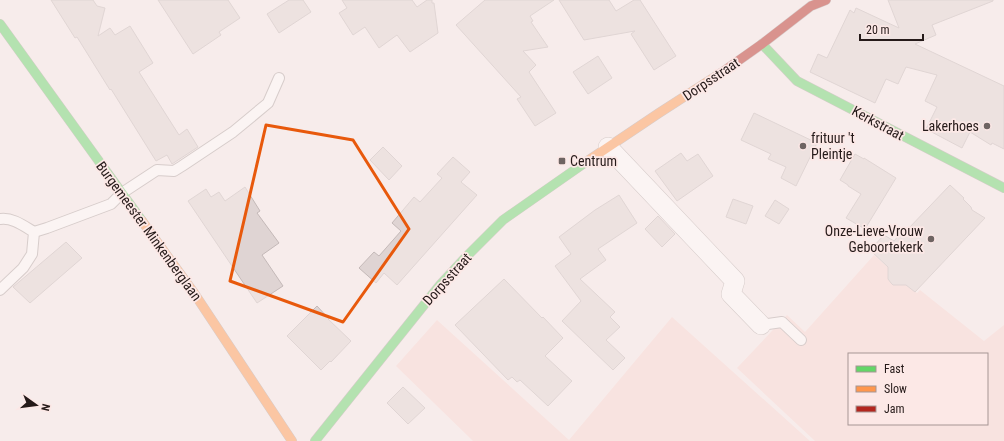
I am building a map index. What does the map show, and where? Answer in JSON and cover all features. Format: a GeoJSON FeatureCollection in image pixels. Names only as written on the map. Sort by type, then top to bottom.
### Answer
{"type":"FeatureCollection","features":[{"type":"Feature","properties":{"kind":"street","name":"Dorpsstraat"},"geometry":{"type":"LineString","coordinates":[[315,441],[440,285],[503,220],[608,147],[727,69],[762,44],[815,2]]}},
{"type":"Feature","properties":{"kind":"street","name":"Burgemeester Minkenberglaan"},"geometry":{"type":"LineString","coordinates":[[0,24],[194,293],[292,441]]}},
{"type":"Feature","properties":{"kind":"street","name":"Kerkstraat"},"geometry":{"type":"LineString","coordinates":[[762,44],[797,81],[1004,188]]}},
{"type":"Feature","properties":{"kind":"street"},"geometry":{"type":"LineString","coordinates":[[608,147],[734,281],[731,294],[761,325]]}},
{"type":"Feature","properties":{"kind":"lane"},"geometry":{"type":"LineString","coordinates":[[34,232],[111,204],[122,193],[157,170],[174,171],[233,132],[268,103],[278,78]]}},
{"type":"Feature","properties":{"kind":"lane"},"geometry":{"type":"LineString","coordinates":[[0,219],[4,218],[21,223],[34,232]]}},
{"type":"Feature","properties":{"kind":"lane"},"geometry":{"type":"LineString","coordinates":[[0,290],[23,268],[32,254],[34,232]]}},
{"type":"Feature","properties":{"kind":"lane"},"geometry":{"type":"LineString","coordinates":[[761,325],[782,322],[801,340]]}},
{"type":"Feature","properties":{"kind":"highlighted area"},"geometry":{"type":"Polygon","coordinates":[[[266,125],[353,140],[409,229],[343,322],[230,281],[266,125]]]}},
{"type":"Feature","properties":{"kind":"shaded area"},"geometry":{"type":"Polygon","coordinates":[[[874,255],[917,293],[920,290],[984,341],[1004,325],[1004,441],[815,441],[737,368],[787,315],[805,332],[874,255]]]}},
{"type":"Feature","properties":{"kind":"shaded area"},"geometry":{"type":"Polygon","coordinates":[[[672,317],[810,441],[473,441],[396,366],[437,320],[569,440],[672,317]]]}},
{"type":"Feature","properties":{"kind":"building"},"geometry":{"type":"Polygon","coordinates":[[[51,0],[93,0],[97,6],[105,8],[98,36],[110,28],[115,35],[130,26],[153,63],[139,72],[179,135],[187,129],[198,147],[172,164],[167,155],[156,161],[111,89],[110,90],[77,37],[75,38],[51,0]]]}},
{"type":"Feature","properties":{"kind":"building"},"geometry":{"type":"Polygon","coordinates":[[[158,0],[228,0],[240,18],[219,32],[221,35],[193,54],[158,0]]]}},
{"type":"Feature","properties":{"kind":"building"},"geometry":{"type":"Polygon","coordinates":[[[289,0],[303,0],[311,12],[279,33],[267,14],[289,0]]]}},
{"type":"Feature","properties":{"kind":"building"},"geometry":{"type":"Polygon","coordinates":[[[342,0],[412,0],[417,7],[427,0],[432,0],[432,3],[434,3],[438,33],[410,52],[397,35],[379,48],[365,27],[353,35],[339,13],[347,8],[342,0]]]}},
{"type":"Feature","properties":{"kind":"building"},"geometry":{"type":"Polygon","coordinates":[[[485,0],[554,0],[530,16],[533,21],[531,22],[548,47],[523,51],[536,65],[529,72],[556,113],[535,126],[517,99],[521,97],[456,25],[485,0]]]}},
{"type":"Feature","properties":{"kind":"building"},"geometry":{"type":"Polygon","coordinates":[[[559,0],[609,0],[616,11],[634,0],[640,0],[676,56],[654,70],[631,34],[635,31],[584,40],[559,0]]]}},
{"type":"Feature","properties":{"kind":"building"},"geometry":{"type":"Polygon","coordinates":[[[888,0],[993,0],[932,25],[936,35],[915,44],[1004,86],[1004,149],[992,143],[991,145],[970,132],[962,148],[926,129],[937,107],[925,101],[937,75],[906,67],[898,84],[886,79],[875,103],[810,72],[818,54],[827,58],[850,10],[854,13],[856,8],[899,28],[888,0]]]}},
{"type":"Feature","properties":{"kind":"building"},"geometry":{"type":"Polygon","coordinates":[[[598,56],[612,78],[588,94],[573,72],[598,56]]]}},
{"type":"Feature","properties":{"kind":"building"},"geometry":{"type":"Polygon","coordinates":[[[754,113],[817,143],[796,186],[781,178],[786,167],[768,159],[771,154],[741,140],[754,113]]]}},
{"type":"Feature","properties":{"kind":"building"},"geometry":{"type":"Polygon","coordinates":[[[383,147],[402,166],[389,180],[370,160],[383,147]]]}},
{"type":"Feature","properties":{"kind":"building"},"geometry":{"type":"Polygon","coordinates":[[[681,153],[687,161],[698,154],[713,176],[677,201],[655,171],[681,153]]]}},
{"type":"Feature","properties":{"kind":"building"},"geometry":{"type":"Polygon","coordinates":[[[855,154],[896,178],[865,229],[846,218],[861,194],[840,180],[855,154]]]}},
{"type":"Feature","properties":{"kind":"building"},"geometry":{"type":"Polygon","coordinates":[[[453,157],[470,172],[461,182],[477,195],[397,285],[384,273],[376,283],[359,268],[374,252],[379,256],[401,231],[392,223],[414,197],[420,202],[442,178],[437,174],[453,157]]]}},
{"type":"Feature","properties":{"kind":"building","name":"Onze-Lieve-Vrouw Geboortekerk"},"geometry":{"type":"Polygon","coordinates":[[[950,185],[964,198],[963,199],[972,210],[985,218],[915,292],[906,285],[893,285],[888,279],[888,267],[872,252],[873,251],[871,249],[884,235],[894,241],[906,227],[908,229],[950,185]]]}},
{"type":"Feature","properties":{"kind":"building"},"geometry":{"type":"Polygon","coordinates":[[[245,187],[260,211],[257,213],[279,243],[262,255],[283,286],[257,303],[188,201],[206,189],[211,197],[219,192],[225,201],[245,187]]]}},
{"type":"Feature","properties":{"kind":"building"},"geometry":{"type":"Polygon","coordinates":[[[619,195],[637,223],[598,249],[606,260],[580,279],[615,312],[610,317],[620,327],[606,340],[625,358],[613,370],[562,321],[581,301],[555,266],[571,254],[559,237],[595,210],[619,195]]]}},
{"type":"Feature","properties":{"kind":"building"},"geometry":{"type":"Polygon","coordinates":[[[733,199],[753,206],[746,224],[726,217],[733,199]]]}},
{"type":"Feature","properties":{"kind":"building"},"geometry":{"type":"Polygon","coordinates":[[[775,200],[789,209],[779,224],[765,216],[775,200]]]}},
{"type":"Feature","properties":{"kind":"building"},"geometry":{"type":"Polygon","coordinates":[[[658,216],[675,234],[662,247],[645,229],[658,216]]]}},
{"type":"Feature","properties":{"kind":"building"},"geometry":{"type":"Polygon","coordinates":[[[66,242],[82,258],[30,303],[13,287],[66,242]]]}},
{"type":"Feature","properties":{"kind":"building"},"geometry":{"type":"Polygon","coordinates":[[[504,279],[563,338],[545,356],[572,381],[548,406],[520,380],[517,382],[512,377],[508,380],[455,325],[504,279]]]}},
{"type":"Feature","properties":{"kind":"building"},"geometry":{"type":"Polygon","coordinates":[[[317,306],[351,341],[321,370],[287,336],[317,306]]]}},
{"type":"Feature","properties":{"kind":"building"},"geometry":{"type":"Polygon","coordinates":[[[403,387],[425,408],[408,424],[387,403],[403,387]]]}},
{"type":"Feature","properties":{"kind":"traffic: fast"},"geometry":{"type":"LineString","coordinates":[[0,24],[142,221]]}},
{"type":"Feature","properties":{"kind":"traffic: fast"},"geometry":{"type":"LineString","coordinates":[[762,44],[797,81],[1004,188]]}},
{"type":"Feature","properties":{"kind":"traffic: fast"},"geometry":{"type":"LineString","coordinates":[[315,441],[440,285],[465,258],[503,220],[586,162]]}},
{"type":"Feature","properties":{"kind":"traffic: slow"},"geometry":{"type":"LineString","coordinates":[[586,162],[721,73]]}},
{"type":"Feature","properties":{"kind":"traffic: slow"},"geometry":{"type":"LineString","coordinates":[[142,221],[194,293],[292,441]]}},
{"type":"Feature","properties":{"kind":"traffic: jam"},"geometry":{"type":"LineString","coordinates":[[721,73],[762,44],[811,6],[826,0]]}},
{"type":"Feature","properties":{"kind":"place","name":"Lakerhoes"},"geometry":{"type":"Point","coordinates":[987,126]}},
{"type":"Feature","properties":{"kind":"place","name":"frituur 't Pleintje"},"geometry":{"type":"Point","coordinates":[803,146]}},
{"type":"Feature","properties":{"kind":"place","name":"Centrum"},"geometry":{"type":"Point","coordinates":[562,161]}},
{"type":"Feature","properties":{"kind":"place","name":"Onze-Lieve-Vrouw Geboortekerk"},"geometry":{"type":"Point","coordinates":[931,239]}}]}
